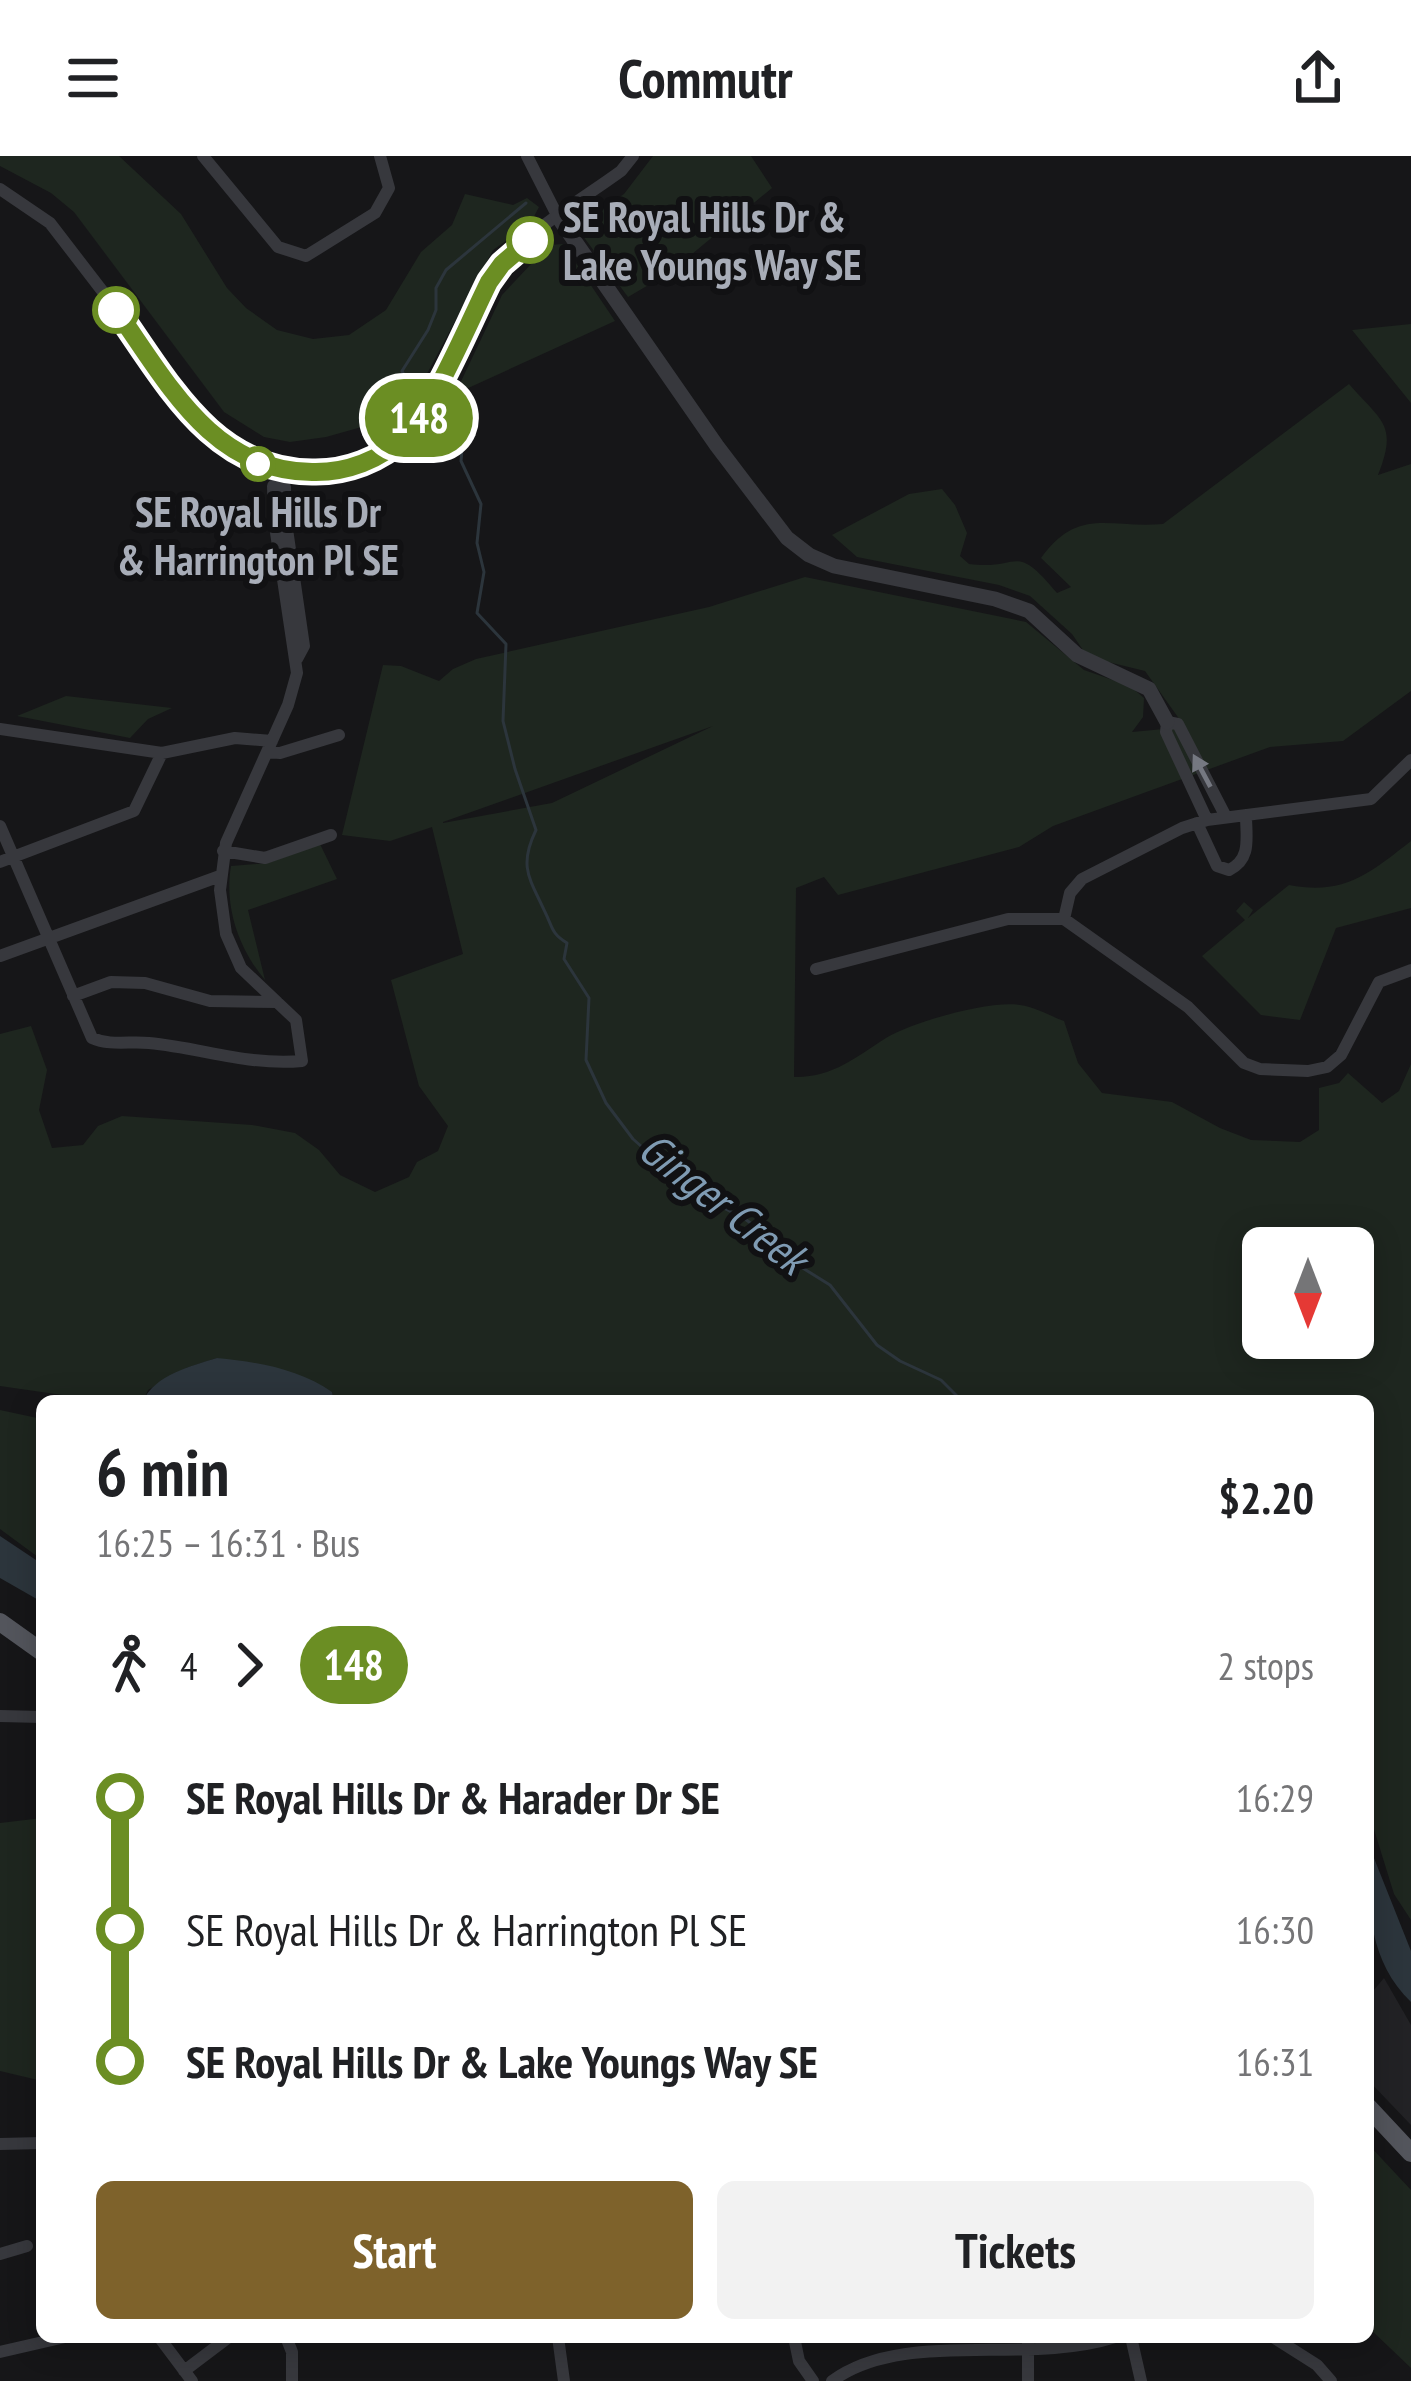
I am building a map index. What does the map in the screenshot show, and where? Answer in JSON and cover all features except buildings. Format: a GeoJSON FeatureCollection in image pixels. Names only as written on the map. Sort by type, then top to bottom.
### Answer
{"type":"FeatureCollection","features":[{"type":"Feature","properties":{"kind":"main road"},"geometry":{"type":"LineString","coordinates":[[0,1622],[36,1648]]}},
{"type":"Feature","properties":{"kind":"main road"},"geometry":{"type":"LineString","coordinates":[[1374,2114],[1411,2153]]}},
{"type":"Feature","properties":{"kind":"street"},"geometry":{"type":"LineString","coordinates":[[203,156],[278,247],[306,256],[375,213],[389,188],[380,156]]}},
{"type":"Feature","properties":{"kind":"street"},"geometry":{"type":"LineString","coordinates":[[527,156],[558,217],[787,538],[835,566],[995,599],[1029,611],[1077,655],[1149,689],[1167,722],[1166,732],[1217,866],[1229,869],[1243,862],[1246,815]]}},
{"type":"Feature","properties":{"kind":"street"},"geometry":{"type":"LineString","coordinates":[[0,189],[50,223],[212,435],[279,476],[349,468],[370,460],[407,434],[502,264],[621,171],[633,156]]}},
{"type":"Feature","properties":{"kind":"street"},"geometry":{"type":"LineString","coordinates":[[0,826],[88,1031],[100,1042],[153,1043],[277,1063],[302,1060],[296,1020],[253,982],[232,951],[221,909],[223,851],[295,688],[297,659],[304,646],[285,488],[279,476]]}},
{"type":"Feature","properties":{"kind":"street"},"geometry":{"type":"LineString","coordinates":[[1167,722],[1178,724],[1226,817]]}},
{"type":"Feature","properties":{"kind":"street"},"geometry":{"type":"LineString","coordinates":[[0,729],[162,753],[235,738],[280,753],[339,735]]}},
{"type":"Feature","properties":{"kind":"street"},"geometry":{"type":"LineString","coordinates":[[0,862],[134,811],[162,753]]}},
{"type":"Feature","properties":{"kind":"street"},"geometry":{"type":"LineString","coordinates":[[1064,919],[1070,893],[1082,879],[1202,822],[1370,799],[1411,760]]}},
{"type":"Feature","properties":{"kind":"street"},"geometry":{"type":"LineString","coordinates":[[223,851],[265,858],[331,835]]}},
{"type":"Feature","properties":{"kind":"street"},"geometry":{"type":"LineString","coordinates":[[0,956],[220,876]]}},
{"type":"Feature","properties":{"kind":"street"},"geometry":{"type":"LineString","coordinates":[[816,969],[1008,919],[1064,919],[1188,1006],[1244,1063],[1260,1069],[1328,1067],[1341,1055],[1379,982],[1411,970]]}},
{"type":"Feature","properties":{"kind":"street"},"geometry":{"type":"LineString","coordinates":[[73,996],[111,982],[171,988],[210,1001],[278,1002]]}},
{"type":"Feature","properties":{"kind":"street"},"geometry":{"type":"LineString","coordinates":[[0,1716],[36,1717]]}},
{"type":"Feature","properties":{"kind":"street"},"geometry":{"type":"LineString","coordinates":[[0,2144],[36,2143]]}},
{"type":"Feature","properties":{"kind":"street"},"geometry":{"type":"LineString","coordinates":[[0,2254],[27,2246]]}},
{"type":"Feature","properties":{"kind":"street"},"geometry":{"type":"LineString","coordinates":[[0,2352],[39,2343]]}},
{"type":"Feature","properties":{"kind":"street"},"geometry":{"type":"LineString","coordinates":[[163,2343],[188,2376],[223,2343]]}},
{"type":"Feature","properties":{"kind":"street"},"geometry":{"type":"LineString","coordinates":[[288,2343],[292,2381]]}},
{"type":"Feature","properties":{"kind":"street"},"geometry":{"type":"LineString","coordinates":[[559,2343],[564,2381]]}},
{"type":"Feature","properties":{"kind":"street"},"geometry":{"type":"LineString","coordinates":[[795,2343],[799,2361],[813,2381]]}},
{"type":"Feature","properties":{"kind":"street"},"geometry":{"type":"LineString","coordinates":[[908,2343],[908,2352]]}},
{"type":"Feature","properties":{"kind":"street"},"geometry":{"type":"LineString","coordinates":[[1028,2343],[1028,2381]]}},
{"type":"Feature","properties":{"kind":"street"},"geometry":{"type":"LineString","coordinates":[[832,2381],[866,2362],[908,2352],[1028,2352],[1080,2343]]}},
{"type":"Feature","properties":{"kind":"street"},"geometry":{"type":"LineString","coordinates":[[1132,2343],[1141,2381]]}},
{"type":"Feature","properties":{"kind":"street"},"geometry":{"type":"LineString","coordinates":[[1282,2343],[1317,2365],[1331,2381]]}},
{"type":"Feature","properties":{"kind":"shaded area"},"geometry":{"type":"Polygon","coordinates":[[[0,156],[119,156],[181,214],[227,288],[246,308],[277,330],[313,339],[349,335],[386,310],[421,252],[452,225],[465,194],[513,205],[527,198],[539,207],[530,224],[493,250],[413,400],[383,421],[290,442],[264,437],[224,412],[74,212],[51,193],[0,166],[0,156]]]}},
{"type":"Feature","properties":{"kind":"shaded area"},"geometry":{"type":"Polygon","coordinates":[[[653,156],[751,156],[772,188],[669,273],[628,297],[580,232],[585,220],[624,194],[653,156]]]}},
{"type":"Feature","properties":{"kind":"shaded area"},"geometry":{"type":"Polygon","coordinates":[[[563,244],[615,321],[455,394],[502,295],[549,245],[563,244]]]}},
{"type":"Feature","properties":{"kind":"shaded area"},"geometry":{"type":"Polygon","coordinates":[[[1411,324],[1411,403],[1352,330],[1411,324]]]}},
{"type":"Feature","properties":{"kind":"shaded area"},"geometry":{"type":"Polygon","coordinates":[[[1349,384],[1378,416],[1386,434],[1378,475],[1411,464],[1411,691],[1343,741],[1270,747],[1053,826],[1019,847],[838,895],[824,877],[796,888],[794,1077],[832,1070],[886,1038],[932,1019],[971,1009],[1020,1005],[1064,1021],[1078,1063],[1102,1093],[1172,1102],[1251,1140],[1300,1142],[1319,1130],[1319,1088],[1339,1083],[1348,1073],[1382,1103],[1399,1091],[1411,1064],[1411,1920],[1394,1894],[1374,1829],[1374,1395],[333,1395],[217,1358],[186,1368],[146,1395],[62,1395],[0,1386],[0,1034],[31,1026],[47,1070],[39,1110],[52,1148],[83,1145],[98,1126],[122,1116],[252,1125],[295,1133],[319,1150],[340,1175],[375,1192],[409,1177],[417,1162],[438,1151],[448,1126],[419,1086],[391,980],[463,954],[432,827],[390,841],[342,835],[383,665],[401,666],[439,681],[476,659],[709,607],[805,577],[1026,622],[1084,670],[1130,686],[1144,698],[1143,717],[1132,732],[1185,727],[1145,671],[1104,661],[1083,650],[1030,596],[999,585],[857,557],[832,535],[909,494],[942,489],[967,533],[960,556],[969,564],[1024,562],[1057,593],[1071,587],[1041,558],[1068,531],[1096,523],[1163,524],[1349,384]],[[713,726],[443,822],[552,803],[713,726]]]}},
{"type":"Feature","properties":{"kind":"shaded area"},"geometry":{"type":"Polygon","coordinates":[[[66,696],[172,708],[148,719],[130,738],[17,716],[66,696]]]}},
{"type":"Feature","properties":{"kind":"shaded area"},"geometry":{"type":"Polygon","coordinates":[[[1411,841],[1411,908],[1336,928],[1300,1020],[1261,1015],[1202,956],[1245,920],[1236,911],[1244,902],[1253,910],[1248,918],[1289,885],[1326,887],[1355,879],[1411,841]]]}},
{"type":"Feature","properties":{"kind":"shaded area"},"geometry":{"type":"Polygon","coordinates":[[[320,844],[337,879],[248,910],[265,980],[236,927],[231,866],[268,863],[320,844]]]}},
{"type":"Feature","properties":{"kind":"shaded area"},"geometry":{"type":"Polygon","coordinates":[[[217,1358],[263,1364],[319,1384],[333,1395],[147,1395],[156,1384],[217,1358]]]}},
{"type":"Feature","properties":{"kind":"shaded area"},"geometry":{"type":"Polygon","coordinates":[[[0,1410],[36,1418],[36,1556],[0,1529],[0,1410]]]}},
{"type":"Feature","properties":{"kind":"shaded area"},"geometry":{"type":"Polygon","coordinates":[[[0,1536],[36,1560],[36,1599],[0,1578],[0,1536]]]}},
{"type":"Feature","properties":{"kind":"shaded area"},"geometry":{"type":"Polygon","coordinates":[[[36,1819],[36,2080],[0,2071],[0,1823],[36,1819]]]}},
{"type":"Feature","properties":{"kind":"shaded area"},"geometry":{"type":"Polygon","coordinates":[[[1374,1858],[1411,1951],[1411,2002],[1385,1967],[1378,1947],[1374,1858]]]}},
{"type":"Feature","properties":{"kind":"shaded area"},"geometry":{"type":"Polygon","coordinates":[[[1384,1978],[1411,2025],[1411,2125],[1374,2086],[1374,1990],[1384,1978]]]}},
{"type":"Feature","properties":{"kind":"shaded area"},"geometry":{"type":"Polygon","coordinates":[[[1374,2150],[1411,2190],[1411,2368],[1374,2333],[1374,2150]]]}},
{"type":"Feature","properties":{"kind":"waterway","name":"Ginger Creek"},"geometry":{"type":"LineString","coordinates":[[411,390],[402,371],[428,330],[436,310],[436,288],[446,270],[526,203]]}},
{"type":"Feature","properties":{"kind":"waterway","name":"Ginger Creek"},"geometry":{"type":"LineString","coordinates":[[442,418],[463,438],[461,461],[481,504],[477,543],[484,572],[477,613],[506,644],[503,721],[536,830],[528,872],[553,930],[567,943],[564,959],[589,998],[586,1060],[606,1103],[633,1139],[693,1192],[745,1219],[778,1243],[801,1267],[830,1285],[877,1345],[941,1380],[956,1395]]}},
{"type":"Feature","properties":{"kind":"bus line","name":"148"},"geometry":{"type":"LineString","coordinates":[[116,310],[220,444],[256,464],[279,470],[349,468],[370,460],[407,434],[489,282],[530,240]]}},
{"type":"Feature","properties":{"kind":"place","name":"SE Royal Hills Dr & Lake Youngs Way SE"},"geometry":{"type":"Point","coordinates":[530,240]}},
{"type":"Feature","properties":{"kind":"place","name":"SE Royal Hills Dr & Harrington Pl SE"},"geometry":{"type":"Point","coordinates":[258,464]}}]}
